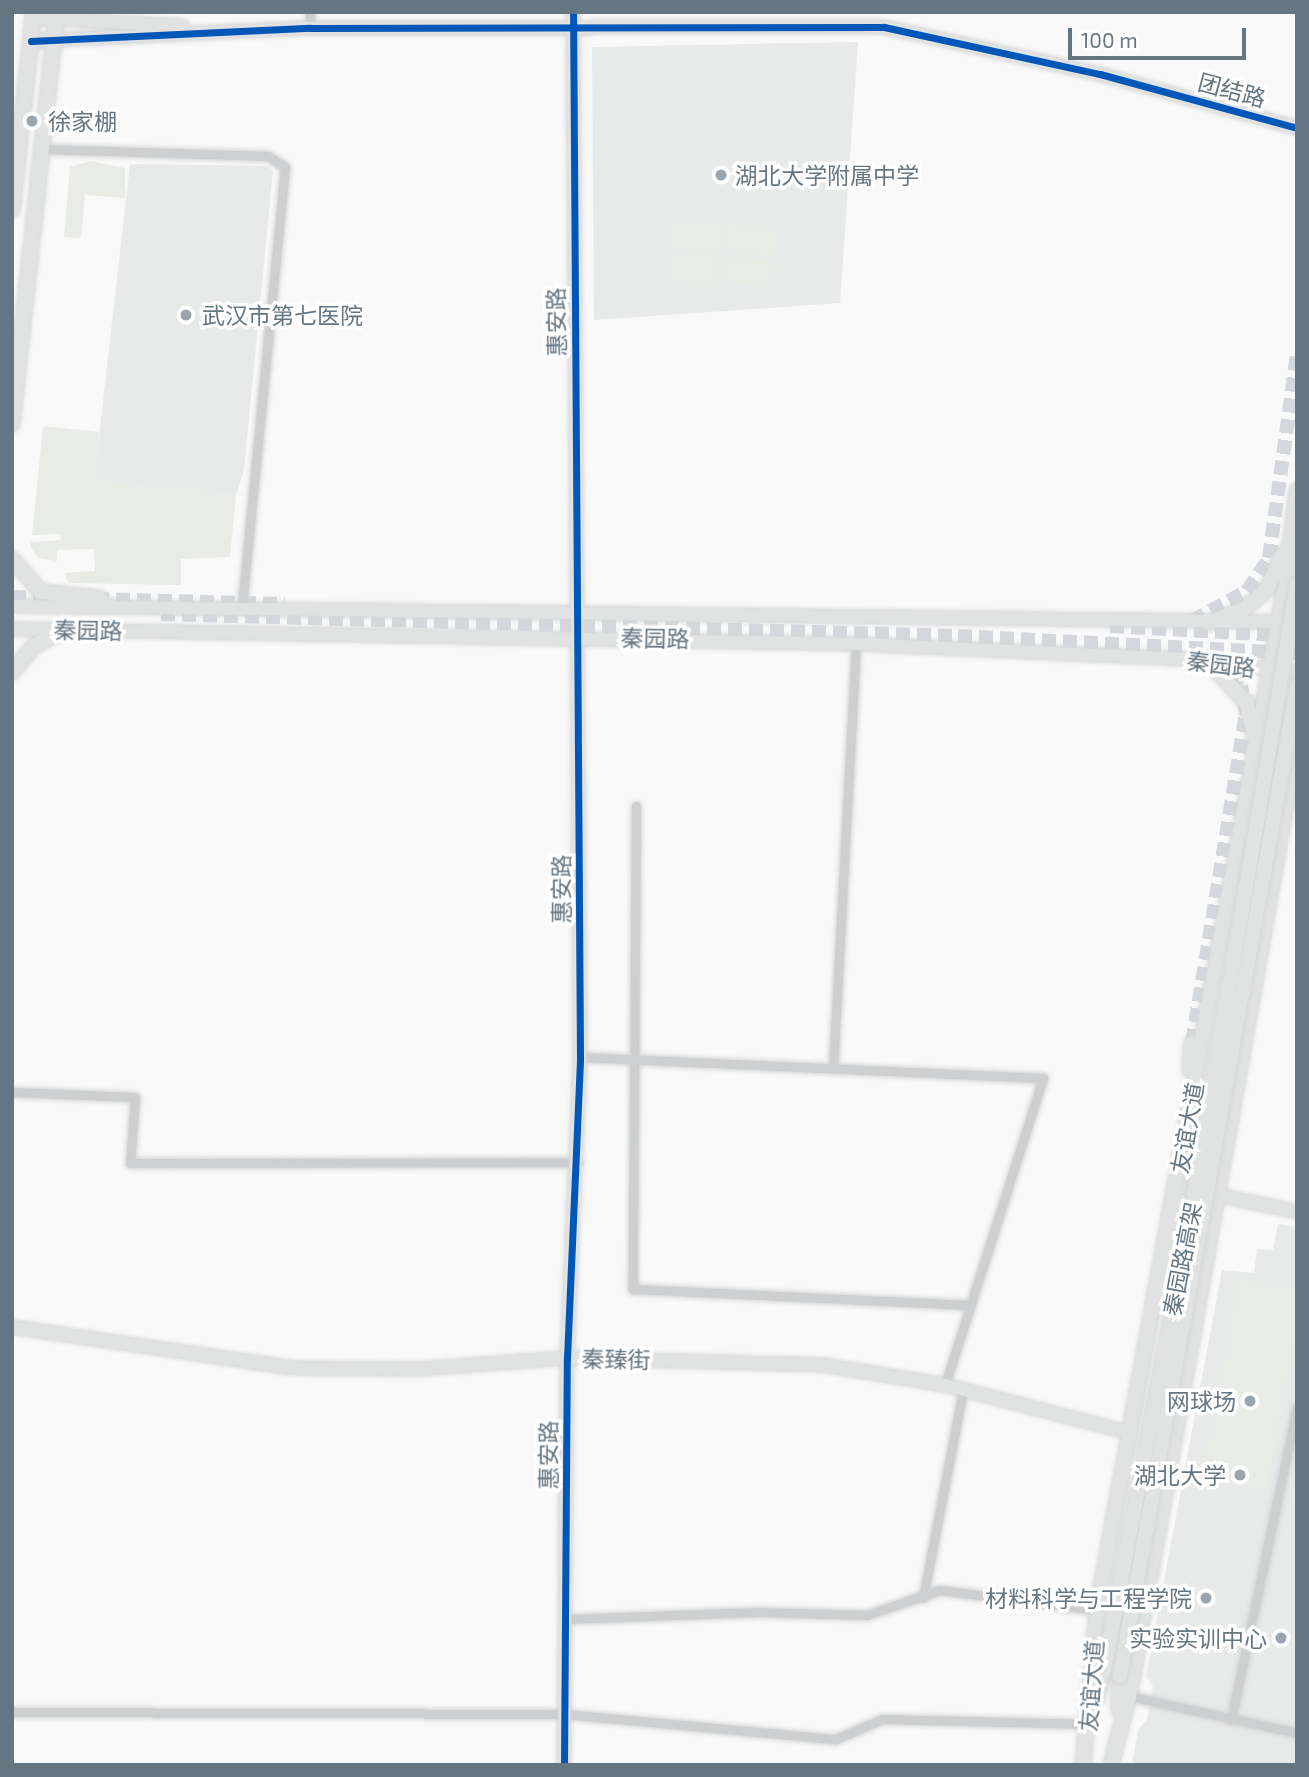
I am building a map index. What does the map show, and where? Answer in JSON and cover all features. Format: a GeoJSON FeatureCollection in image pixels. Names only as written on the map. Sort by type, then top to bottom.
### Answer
{"type":"FeatureCollection","features":[{"type":"Feature","properties":{"kind":"main road"},"geometry":{"type":"LineString","coordinates":[[12,210],[33,15]]}},
{"type":"Feature","properties":{"kind":"main road"},"geometry":{"type":"LineString","coordinates":[[12,424],[57,16]]}},
{"type":"Feature","properties":{"kind":"main road"},"geometry":{"type":"LineString","coordinates":[[1209,623],[1244,609],[1267,590],[1279,569],[1297,484]]}},
{"type":"Feature","properties":{"kind":"main road","name":"友谊大道"},"geometry":{"type":"LineString","coordinates":[[1083,1765],[1090,1724],[1097,1610],[1270,670],[1289,622],[1297,491]]}},
{"type":"Feature","properties":{"kind":"main road"},"geometry":{"type":"LineString","coordinates":[[12,559],[41,592],[98,598],[108,606]]}},
{"type":"Feature","properties":{"kind":"main road","name":"秦园路高架"},"geometry":{"type":"LineString","coordinates":[[1090,1724],[1103,1674],[1192,1204],[1297,585]]}},
{"type":"Feature","properties":{"kind":"main road"},"geometry":{"type":"LineString","coordinates":[[12,672],[34,646],[66,629]]}},
{"type":"Feature","properties":{"kind":"main road"},"geometry":{"type":"LineString","coordinates":[[1207,660],[1247,703],[1254,760]]}},
{"type":"Feature","properties":{"kind":"main road","name":"秦园路高架"},"geometry":{"type":"LineString","coordinates":[[1118,1725],[1120,1676],[1297,687]]}},
{"type":"Feature","properties":{"kind":"main road","name":"友谊大道"},"geometry":{"type":"LineString","coordinates":[[1111,1765],[1118,1725],[1129,1696],[1297,742]]}},
{"type":"Feature","properties":{"kind":"main road"},"geometry":{"type":"LineString","coordinates":[[1192,1043],[1192,1102]]}},
{"type":"Feature","properties":{"kind":"street"},"geometry":{"type":"LineString","coordinates":[[310,12],[310,28]]}},
{"type":"Feature","properties":{"kind":"street","name":"惠安路"},"geometry":{"type":"LineString","coordinates":[[564,1765],[567,1358],[578,1162],[580,1058],[580,613],[573,12]]}},
{"type":"Feature","properties":{"kind":"street","name":"团结路"},"geometry":{"type":"LineString","coordinates":[[33,15],[260,29]]}},
{"type":"Feature","properties":{"kind":"street","name":"团结路"},"geometry":{"type":"LineString","coordinates":[[31,41],[310,28],[884,27],[1088,71],[1297,128]]}},
{"type":"Feature","properties":{"kind":"street"},"geometry":{"type":"LineString","coordinates":[[43,149],[268,156],[285,167],[242,608]]}},
{"type":"Feature","properties":{"kind":"street","name":"秦园路"},"geometry":{"type":"LineString","coordinates":[[12,606],[1289,622]]}},
{"type":"Feature","properties":{"kind":"street","name":"秦园路"},"geometry":{"type":"LineString","coordinates":[[12,629],[580,636],[856,643],[1207,660],[1297,673]]}},
{"type":"Feature","properties":{"kind":"street"},"geometry":{"type":"LineString","coordinates":[[833,1068],[856,643]]}},
{"type":"Feature","properties":{"kind":"street"},"geometry":{"type":"LineString","coordinates":[[636,806],[639,1060],[633,1289],[971,1305]]}},
{"type":"Feature","properties":{"kind":"street"},"geometry":{"type":"LineString","coordinates":[[580,1058],[1043,1077],[946,1385]]}},
{"type":"Feature","properties":{"kind":"street"},"geometry":{"type":"LineString","coordinates":[[12,1092],[135,1097],[130,1163],[578,1162]]}},
{"type":"Feature","properties":{"kind":"street"},"geometry":{"type":"LineString","coordinates":[[1177,1186],[1297,1213]]}},
{"type":"Feature","properties":{"kind":"street","name":"秦臻街"},"geometry":{"type":"LineString","coordinates":[[12,1327],[293,1368],[418,1369],[567,1358],[822,1365],[946,1385],[1131,1433]]}},
{"type":"Feature","properties":{"kind":"street"},"geometry":{"type":"LineString","coordinates":[[923,1598],[963,1391]]}},
{"type":"Feature","properties":{"kind":"street"},"geometry":{"type":"LineString","coordinates":[[1231,1720],[1297,1408]]}},
{"type":"Feature","properties":{"kind":"street"},"geometry":{"type":"LineString","coordinates":[[567,1619],[758,1612],[867,1615],[923,1598],[939,1590],[1097,1610]]}},
{"type":"Feature","properties":{"kind":"street"},"geometry":{"type":"LineString","coordinates":[[1129,1696],[1297,1733]]}},
{"type":"Feature","properties":{"kind":"street"},"geometry":{"type":"LineString","coordinates":[[12,1712],[564,1714],[836,1739],[882,1719],[1090,1724]]}},
{"type":"Feature","properties":{"kind":"shaded area","name":"湖北大学附属中学"},"geometry":{"type":"Polygon","coordinates":[[[858,42],[840,303],[594,320],[592,47],[858,42]]]}},
{"type":"Feature","properties":{"kind":"shaded area"},"geometry":{"type":"Polygon","coordinates":[[[91,161],[125,168],[125,198],[85,195],[81,238],[64,237],[70,167],[91,161]]]}},
{"type":"Feature","properties":{"kind":"shaded area","name":"武汉市第七医院"},"geometry":{"type":"Polygon","coordinates":[[[130,164],[267,166],[273,171],[244,470],[236,495],[94,481],[130,164]]]}},
{"type":"Feature","properties":{"kind":"shaded area"},"geometry":{"type":"Polygon","coordinates":[[[673,221],[721,224],[719,251],[671,248],[673,221]]]}},
{"type":"Feature","properties":{"kind":"shaded area"},"geometry":{"type":"Polygon","coordinates":[[[727,224],[777,228],[774,256],[725,252],[727,224]]]}},
{"type":"Feature","properties":{"kind":"shaded area"},"geometry":{"type":"Polygon","coordinates":[[[669,253],[719,256],[717,285],[667,282],[669,253]]]}},
{"type":"Feature","properties":{"kind":"shaded area"},"geometry":{"type":"Polygon","coordinates":[[[724,257],[775,261],[773,286],[722,283],[724,257]]]}},
{"type":"Feature","properties":{"kind":"shaded area"},"geometry":{"type":"Polygon","coordinates":[[[43,426],[99,432],[95,481],[236,495],[230,557],[181,559],[181,585],[69,583],[64,573],[95,571],[94,549],[57,550],[57,561],[38,558],[31,548],[31,542],[61,540],[60,534],[32,535],[43,426]]]}},
{"type":"Feature","properties":{"kind":"shaded area","name":"湖北大学"},"geometry":{"type":"Polygon","coordinates":[[[1278,1224],[1297,1227],[1297,1765],[1132,1765],[1138,1730],[1147,1719],[1153,1687],[1146,1677],[1222,1270],[1254,1273],[1257,1249],[1273,1250],[1278,1224]]]}},
{"type":"Feature","properties":{"kind":"shaded area","name":"网球场"},"geometry":{"type":"Polygon","coordinates":[[[1240,1280],[1297,1290],[1297,1325],[1266,1491],[1201,1477],[1240,1280]]]}},
{"type":"Feature","properties":{"kind":"tunnel"},"geometry":{"type":"LineString","coordinates":[[1192,621],[1247,591],[1269,558],[1297,353]]}},
{"type":"Feature","properties":{"kind":"tunnel"},"geometry":{"type":"LineString","coordinates":[[12,597],[57,598]]}},
{"type":"Feature","properties":{"kind":"tunnel"},"geometry":{"type":"LineString","coordinates":[[95,599],[285,604]]}},
{"type":"Feature","properties":{"kind":"tunnel"},"geometry":{"type":"LineString","coordinates":[[161,614],[958,636],[1297,653]]}},
{"type":"Feature","properties":{"kind":"tunnel"},"geometry":{"type":"LineString","coordinates":[[1110,626],[1297,636]]}},
{"type":"Feature","properties":{"kind":"tunnel"},"geometry":{"type":"LineString","coordinates":[[1192,1043],[1246,714],[1241,685],[1216,657]]}},
{"type":"Feature","properties":{"kind":"cycle path"},"geometry":{"type":"LineString","coordinates":[[564,1765],[567,1358],[580,1057],[573,12]]}},
{"type":"Feature","properties":{"kind":"cycle path"},"geometry":{"type":"LineString","coordinates":[[31,41],[310,28],[884,27],[1100,74],[1297,128]]}},
{"type":"Feature","properties":{"kind":"place","name":"徐家棚"},"geometry":{"type":"Point","coordinates":[32,121]}},
{"type":"Feature","properties":{"kind":"place","name":"湖北大学附属中学"},"geometry":{"type":"Point","coordinates":[721,175]}},
{"type":"Feature","properties":{"kind":"place","name":"武汉市第七医院"},"geometry":{"type":"Point","coordinates":[186,315]}},
{"type":"Feature","properties":{"kind":"place","name":"网球场"},"geometry":{"type":"Point","coordinates":[1250,1401]}},
{"type":"Feature","properties":{"kind":"place","name":"湖北大学"},"geometry":{"type":"Point","coordinates":[1240,1475]}},
{"type":"Feature","properties":{"kind":"place","name":"材料科学与工程学院"},"geometry":{"type":"Point","coordinates":[1206,1598]}},
{"type":"Feature","properties":{"kind":"place","name":"实验实训中心"},"geometry":{"type":"Point","coordinates":[1281,1638]}}]}
